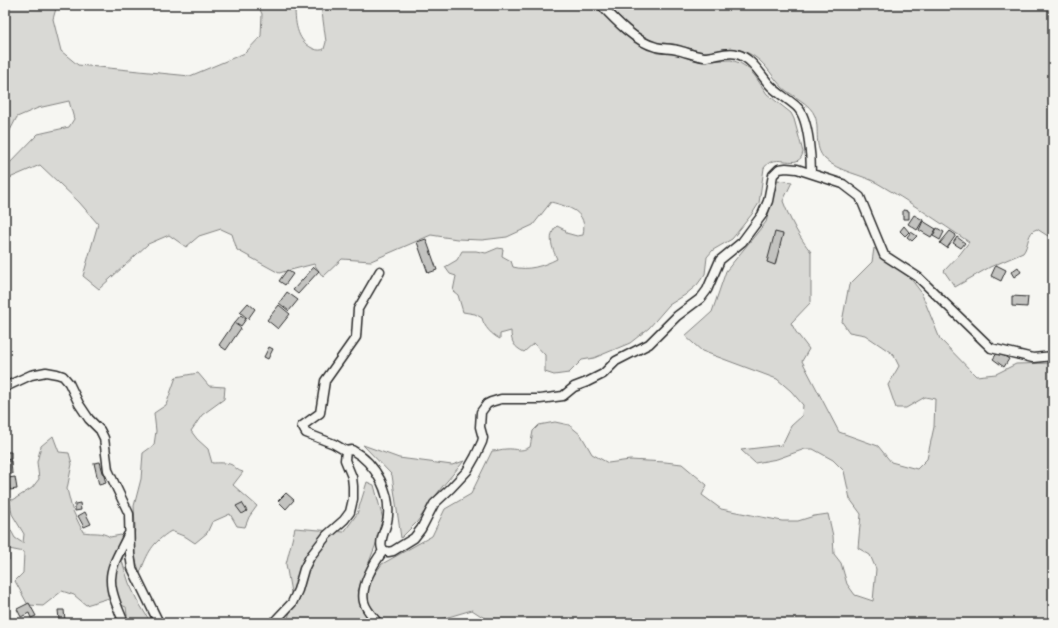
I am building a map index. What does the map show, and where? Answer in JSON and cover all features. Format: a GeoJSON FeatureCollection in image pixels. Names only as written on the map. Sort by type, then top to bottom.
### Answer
{"type":"FeatureCollection","features":[{"type":"Feature","properties":{"kind":"street"},"geometry":{"type":"LineString","coordinates":[[601,5],[630,32],[650,45],[677,50],[701,57],[735,53],[750,62],[773,88],[797,107],[802,114],[807,130],[811,173]]}},
{"type":"Feature","properties":{"kind":"street"},"geometry":{"type":"LineString","coordinates":[[383,551],[393,551],[414,538],[421,529],[434,504],[467,471],[482,442],[483,438],[480,427],[481,412],[487,404],[501,399],[540,399],[562,396],[574,387],[603,374],[616,361],[649,344],[677,316],[704,294],[720,260],[742,242],[762,215],[768,201],[775,172],[779,169],[797,169],[843,184],[860,197],[884,255],[918,277],[990,348],[1033,358],[1053,356]]}},
{"type":"Feature","properties":{"kind":"street"},"geometry":{"type":"LineString","coordinates":[[380,271],[358,309],[356,337],[324,381],[320,412],[302,426],[306,433],[334,444],[346,451],[352,450],[362,457],[376,473],[383,486],[387,500],[387,524],[381,544],[383,551]]}},
{"type":"Feature","properties":{"kind":"street"},"geometry":{"type":"LineString","coordinates":[[5,387],[31,375],[41,373],[57,374],[66,379],[79,404],[100,430],[104,438],[108,470],[129,514],[130,554],[132,568],[159,623]]}},
{"type":"Feature","properties":{"kind":"street"},"geometry":{"type":"LineString","coordinates":[[273,623],[292,603],[298,590],[304,569],[310,557],[327,536],[344,520],[350,512],[353,499],[353,486],[352,477],[345,460],[346,451]]}},
{"type":"Feature","properties":{"kind":"street"},"geometry":{"type":"LineString","coordinates":[[124,623],[110,581],[113,566],[130,532]]}},
{"type":"Feature","properties":{"kind":"street"},"geometry":{"type":"LineString","coordinates":[[378,623],[366,608],[364,602],[364,591],[371,567],[383,551]]}},
{"type":"Feature","properties":{"kind":"shaded area"},"geometry":{"type":"Polygon","coordinates":[[[5,5],[57,5],[53,19],[61,51],[78,65],[190,76],[245,53],[261,36],[262,14],[258,5],[295,5],[296,24],[300,35],[307,45],[316,50],[320,50],[324,49],[326,42],[321,5],[596,5],[619,30],[657,53],[675,54],[699,61],[731,60],[748,68],[767,94],[791,113],[803,152],[801,158],[797,161],[775,161],[769,163],[764,168],[759,203],[752,214],[732,239],[713,250],[707,257],[705,274],[697,285],[669,305],[649,328],[630,343],[594,358],[582,360],[569,373],[554,375],[545,372],[545,355],[534,343],[524,352],[514,344],[511,331],[500,334],[500,339],[489,330],[482,318],[475,314],[463,312],[458,295],[453,291],[456,276],[450,274],[445,267],[457,260],[462,251],[486,253],[498,248],[503,249],[502,256],[511,261],[513,267],[535,267],[557,259],[553,250],[551,237],[557,226],[565,230],[566,233],[577,236],[583,235],[584,227],[583,220],[576,211],[551,202],[533,225],[507,237],[482,240],[457,239],[431,235],[371,261],[342,259],[323,277],[314,264],[279,273],[237,250],[232,234],[221,229],[199,236],[186,247],[169,235],[148,244],[99,289],[83,276],[98,224],[79,202],[40,165],[5,180],[5,168],[38,134],[69,127],[74,119],[69,101],[38,108],[17,117],[5,140],[5,5]]]}},
{"type":"Feature","properties":{"kind":"shaded area"},"geometry":{"type":"Polygon","coordinates":[[[608,5],[1053,5],[1053,236],[1048,236],[1037,229],[1034,230],[1031,233],[1023,253],[990,267],[955,287],[944,271],[969,242],[912,204],[877,183],[843,170],[825,159],[819,149],[816,121],[813,111],[783,88],[759,60],[748,53],[736,49],[723,49],[712,52],[704,52],[676,44],[655,42],[635,31],[608,5]]]}},
{"type":"Feature","properties":{"kind":"shaded area"},"geometry":{"type":"Polygon","coordinates":[[[778,180],[792,182],[783,201],[795,228],[811,252],[811,302],[791,323],[809,349],[802,361],[839,432],[878,446],[891,462],[917,469],[927,459],[934,427],[935,399],[925,397],[906,408],[896,408],[888,385],[899,366],[893,354],[865,335],[849,332],[842,322],[849,285],[872,262],[874,248],[911,279],[921,292],[940,339],[976,376],[996,374],[1016,364],[1053,363],[1053,623],[492,623],[472,610],[428,623],[286,623],[293,604],[286,564],[295,528],[344,532],[357,514],[367,482],[374,485],[384,523],[358,591],[365,600],[371,579],[382,564],[432,536],[445,509],[471,494],[492,451],[504,449],[526,449],[530,447],[533,431],[539,425],[555,422],[569,425],[581,435],[592,454],[608,463],[630,460],[682,464],[707,485],[702,495],[721,509],[782,521],[798,521],[814,516],[828,514],[833,536],[834,554],[841,563],[847,584],[855,595],[873,601],[876,569],[870,555],[858,548],[861,514],[850,499],[844,471],[833,460],[813,449],[805,449],[777,459],[755,463],[741,450],[782,445],[791,426],[802,416],[803,405],[791,391],[777,379],[702,351],[685,336],[712,312],[726,271],[766,222],[778,180]]]}},
{"type":"Feature","properties":{"kind":"shaded area"},"geometry":{"type":"Polygon","coordinates":[[[198,373],[209,386],[225,387],[224,399],[202,415],[191,431],[208,449],[212,463],[230,464],[243,472],[233,485],[257,506],[249,517],[245,527],[237,526],[230,514],[212,522],[207,533],[195,543],[186,537],[171,531],[159,540],[151,549],[140,573],[133,552],[135,527],[134,506],[141,479],[143,453],[154,445],[156,431],[154,413],[166,405],[176,377],[198,373]]]}},
{"type":"Feature","properties":{"kind":"shaded area"},"geometry":{"type":"Polygon","coordinates":[[[53,436],[59,452],[69,453],[72,464],[67,489],[72,509],[83,532],[100,533],[110,537],[121,535],[125,545],[122,561],[129,583],[151,623],[128,623],[126,607],[106,599],[86,605],[74,595],[62,591],[43,606],[28,605],[15,581],[23,573],[24,552],[9,549],[9,560],[5,558],[5,525],[8,525],[15,538],[23,543],[24,534],[12,514],[10,504],[5,502],[5,496],[13,500],[32,488],[39,479],[37,462],[41,446],[53,436]]]}},
{"type":"Feature","properties":{"kind":"shaded area"},"geometry":{"type":"Polygon","coordinates":[[[363,445],[399,458],[452,465],[464,461],[442,487],[417,522],[401,538],[392,475],[363,445]]]}},
{"type":"Feature","properties":{"kind":"building"},"geometry":{"type":"Polygon","coordinates":[[[903,210],[909,211],[909,219],[903,219],[903,210]]]}},
{"type":"Feature","properties":{"kind":"building"},"geometry":{"type":"Polygon","coordinates":[[[914,215],[923,220],[917,230],[908,224],[914,215]]]}},
{"type":"Feature","properties":{"kind":"building"},"geometry":{"type":"Polygon","coordinates":[[[923,221],[936,229],[931,237],[919,230],[923,221]]]}},
{"type":"Feature","properties":{"kind":"building"},"geometry":{"type":"Polygon","coordinates":[[[904,226],[909,232],[905,236],[900,231],[904,226]]]}},
{"type":"Feature","properties":{"kind":"building"},"geometry":{"type":"Polygon","coordinates":[[[937,228],[944,232],[940,240],[933,236],[937,228]]]}},
{"type":"Feature","properties":{"kind":"building"},"geometry":{"type":"Polygon","coordinates":[[[950,231],[956,235],[947,248],[940,243],[950,231]]]}},
{"type":"Feature","properties":{"kind":"building"},"geometry":{"type":"Polygon","coordinates":[[[775,232],[783,234],[775,265],[767,262],[775,232]]]}},
{"type":"Feature","properties":{"kind":"building"},"geometry":{"type":"Polygon","coordinates":[[[911,232],[917,236],[912,241],[907,237],[911,232]]]}},
{"type":"Feature","properties":{"kind":"building"},"geometry":{"type":"Polygon","coordinates":[[[957,237],[965,243],[961,248],[953,243],[957,237]]]}},
{"type":"Feature","properties":{"kind":"building"},"geometry":{"type":"Polygon","coordinates":[[[426,239],[437,270],[428,273],[417,242],[426,239]]]}},
{"type":"Feature","properties":{"kind":"building"},"geometry":{"type":"Polygon","coordinates":[[[996,265],[1006,270],[1001,281],[991,276],[996,265]]]}},
{"type":"Feature","properties":{"kind":"building"},"geometry":{"type":"Polygon","coordinates":[[[314,267],[319,271],[298,294],[293,290],[314,267]]]}},
{"type":"Feature","properties":{"kind":"building"},"geometry":{"type":"Polygon","coordinates":[[[1018,267],[1021,272],[1014,277],[1011,272],[1018,267]]]}},
{"type":"Feature","properties":{"kind":"building"},"geometry":{"type":"Polygon","coordinates":[[[287,270],[293,274],[285,285],[279,281],[287,270]]]}},
{"type":"Feature","properties":{"kind":"building"},"geometry":{"type":"Polygon","coordinates":[[[287,292],[298,300],[289,311],[279,303],[287,292]]]}},
{"type":"Feature","properties":{"kind":"building"},"geometry":{"type":"Polygon","coordinates":[[[1012,296],[1028,297],[1027,307],[1012,306],[1012,296]]]}},
{"type":"Feature","properties":{"kind":"building"},"geometry":{"type":"Polygon","coordinates":[[[248,303],[255,309],[248,319],[240,312],[248,303]]]}},
{"type":"Feature","properties":{"kind":"building"},"geometry":{"type":"Polygon","coordinates":[[[279,305],[290,314],[278,329],[267,320],[279,305]]]}},
{"type":"Feature","properties":{"kind":"building"},"geometry":{"type":"Polygon","coordinates":[[[241,315],[246,319],[241,326],[235,322],[241,315]]]}},
{"type":"Feature","properties":{"kind":"building"},"geometry":{"type":"Polygon","coordinates":[[[234,323],[241,328],[226,350],[219,345],[234,323]]]}},
{"type":"Feature","properties":{"kind":"building"},"geometry":{"type":"Polygon","coordinates":[[[269,347],[273,349],[268,359],[264,357],[269,347]]]}},
{"type":"Feature","properties":{"kind":"building"},"geometry":{"type":"Polygon","coordinates":[[[998,352],[1009,359],[1004,367],[993,359],[998,352]]]}},
{"type":"Feature","properties":{"kind":"building"},"geometry":{"type":"Polygon","coordinates":[[[5,452],[11,452],[11,459],[5,460],[5,452]]]}},
{"type":"Feature","properties":{"kind":"building"},"geometry":{"type":"Polygon","coordinates":[[[5,461],[11,461],[12,474],[5,474],[5,461]]]}},
{"type":"Feature","properties":{"kind":"building"},"geometry":{"type":"Polygon","coordinates":[[[100,462],[106,483],[99,485],[94,463],[100,462]]]}},
{"type":"Feature","properties":{"kind":"building"},"geometry":{"type":"Polygon","coordinates":[[[15,477],[17,489],[10,490],[8,478],[15,477]]]}},
{"type":"Feature","properties":{"kind":"building"},"geometry":{"type":"Polygon","coordinates":[[[286,493],[294,500],[286,509],[278,501],[286,493]]]}},
{"type":"Feature","properties":{"kind":"building"},"geometry":{"type":"Polygon","coordinates":[[[80,503],[81,510],[75,511],[75,504],[80,503]]]}},
{"type":"Feature","properties":{"kind":"building"},"geometry":{"type":"Polygon","coordinates":[[[242,503],[247,511],[242,514],[236,506],[242,503]]]}},
{"type":"Feature","properties":{"kind":"building"},"geometry":{"type":"Polygon","coordinates":[[[85,512],[91,524],[84,527],[78,516],[85,512]]]}},
{"type":"Feature","properties":{"kind":"building"},"geometry":{"type":"Polygon","coordinates":[[[29,603],[36,616],[31,618],[29,613],[21,617],[17,609],[29,603]]]}},
{"type":"Feature","properties":{"kind":"building"},"geometry":{"type":"Polygon","coordinates":[[[58,610],[64,610],[65,620],[59,620],[58,610]]]}}]}
